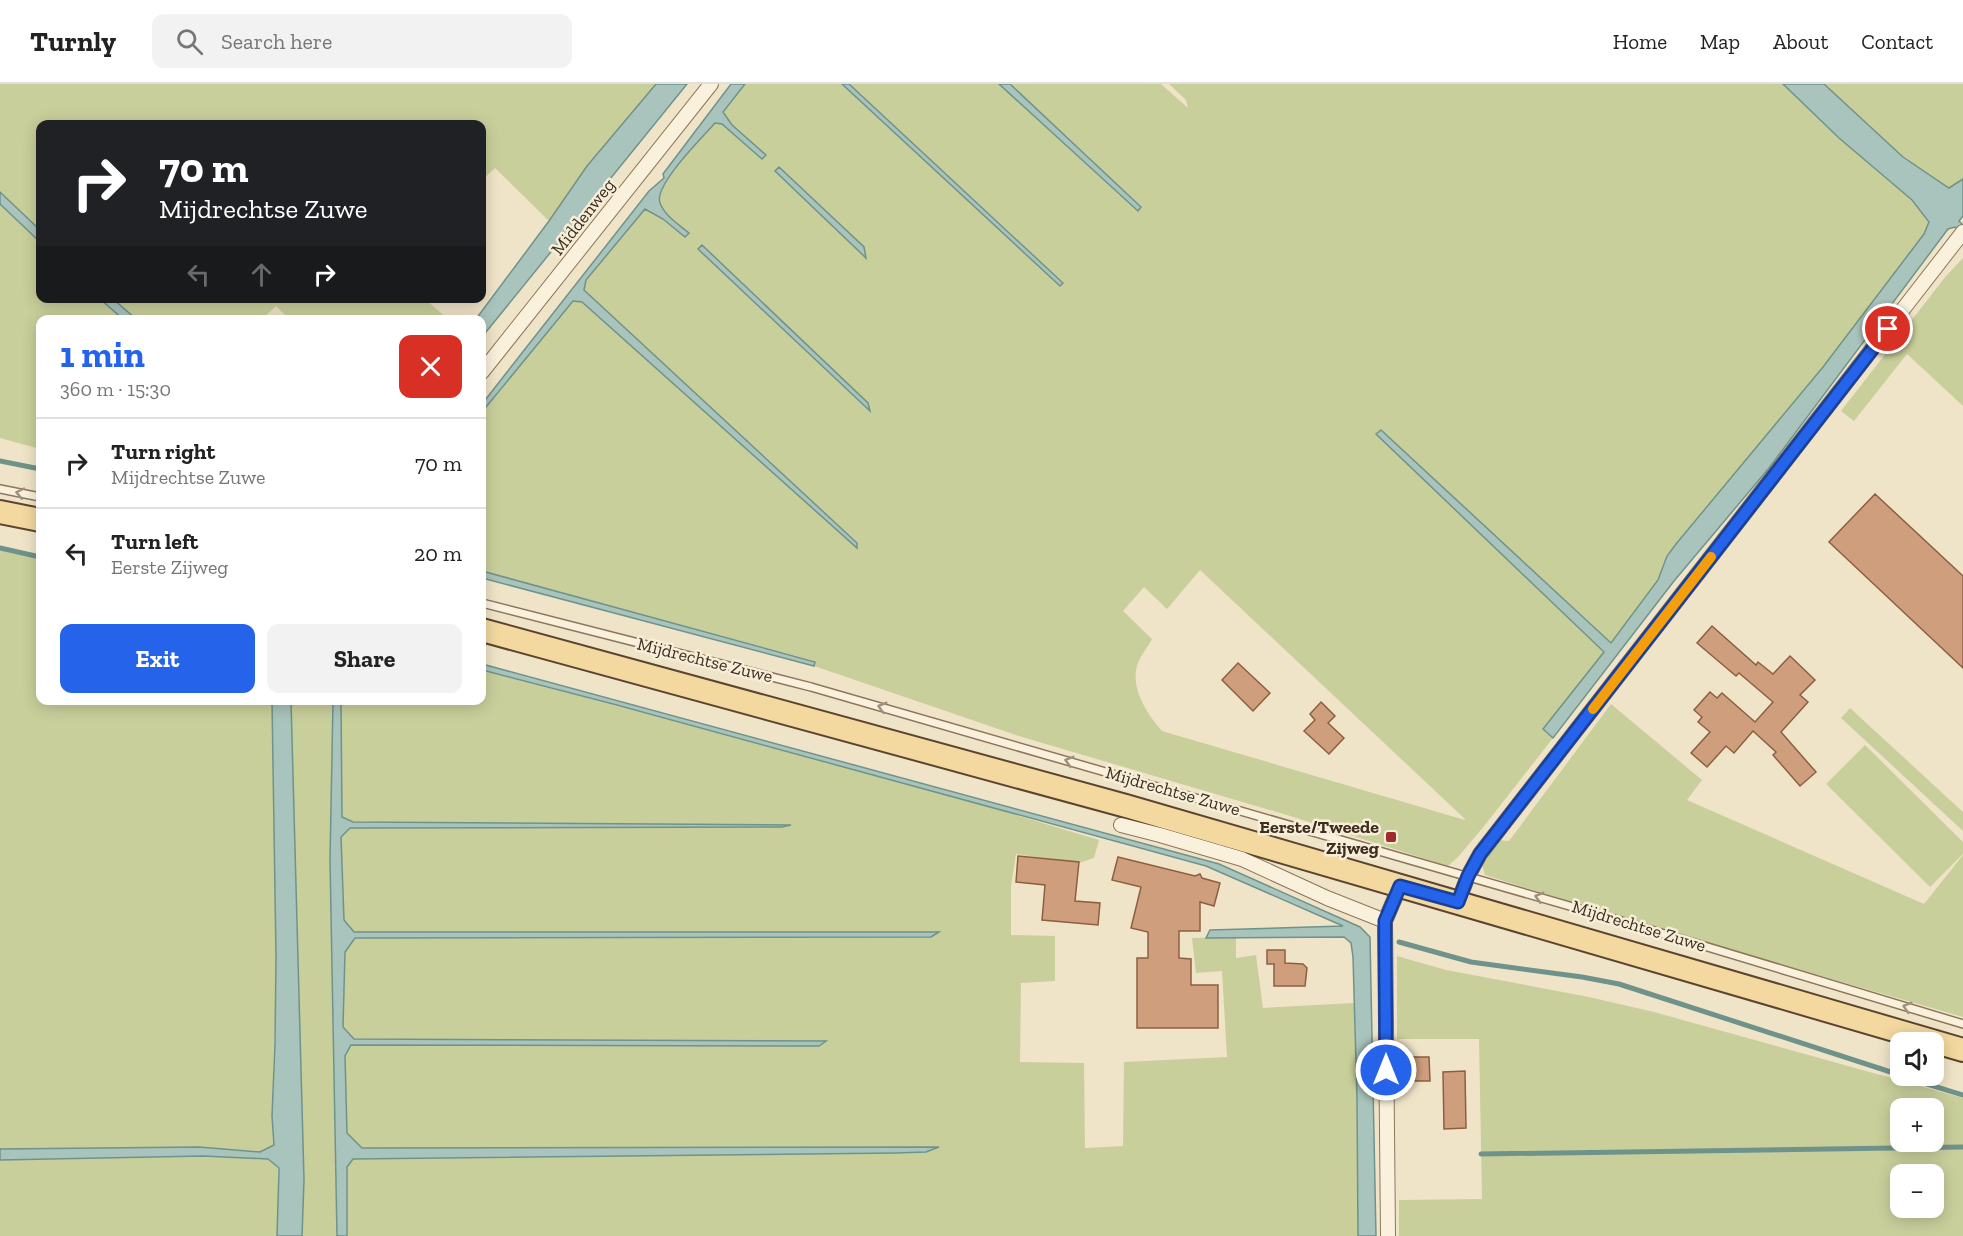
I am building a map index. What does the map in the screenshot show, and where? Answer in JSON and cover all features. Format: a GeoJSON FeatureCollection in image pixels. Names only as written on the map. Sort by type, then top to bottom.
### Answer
{"type":"FeatureCollection","features":[{"type":"Feature","properties":{"kind":"main road"},"geometry":{"type":"LineString","coordinates":[[0,512],[36,519]]}},
{"type":"Feature","properties":{"kind":"main road","name":"Mijdrechtse Zuwe"},"geometry":{"type":"LineString","coordinates":[[486,631],[1104,800],[1963,1050]]}},
{"type":"Feature","properties":{"kind":"street","name":"Middenweg"},"geometry":{"type":"LineString","coordinates":[[486,367],[711,84]]}},
{"type":"Feature","properties":{"kind":"street"},"geometry":{"type":"LineString","coordinates":[[1458,902],[1468,876],[1487,845],[1962,234]]}},
{"type":"Feature","properties":{"kind":"street"},"geometry":{"type":"LineString","coordinates":[[1121,825],[1242,859],[1327,898],[1385,921]]}},
{"type":"Feature","properties":{"kind":"street"},"geometry":{"type":"LineString","coordinates":[[1388,1236],[1385,921],[1400,886]]}},
{"type":"Feature","properties":{"kind":"lane"},"geometry":{"type":"LineString","coordinates":[[0,489],[36,496]]}},
{"type":"Feature","properties":{"kind":"lane","name":"Mijdrechtse Zuwe"},"geometry":{"type":"LineString","coordinates":[[486,604],[811,687],[1468,876],[1963,1024]]}},
{"type":"Feature","properties":{"kind":"green space"},"geometry":{"type":"Polygon","coordinates":[[[0,84],[656,84],[587,166],[549,221],[495,168],[486,176],[486,120],[36,120],[36,226],[0,192],[0,84]]]}},
{"type":"Feature","properties":{"kind":"green space"},"geometry":{"type":"Polygon","coordinates":[[[745,84],[842,84],[1060,286],[1063,282],[849,84],[999,84],[1138,211],[1088,156],[1010,84],[1161,84],[1188,108],[1186,100],[1169,84],[1783,84],[1839,138],[1912,200],[1929,221],[1924,234],[1823,367],[1676,544],[1667,556],[1658,580],[1611,644],[1381,430],[1377,434],[1604,653],[1543,728],[1553,738],[1485,825],[1448,866],[1290,816],[1022,737],[814,666],[815,661],[486,572],[486,407],[573,300],[582,302],[857,547],[857,543],[584,291],[586,280],[645,209],[663,219],[685,237],[689,233],[665,211],[660,202],[660,195],[671,174],[715,123],[722,124],[762,158],[766,156],[732,125],[723,112],[745,84]],[[779,167],[775,171],[866,257],[864,247],[779,167]],[[1200,570],[1167,609],[1144,587],[1123,611],[1152,639],[1138,663],[1136,681],[1145,708],[1162,731],[1465,819],[1200,570]]]}},
{"type":"Feature","properties":{"kind":"green space"},"geometry":{"type":"Polygon","coordinates":[[[1824,84],[1963,84],[1963,179],[1949,188],[1903,157],[1824,84]]]}},
{"type":"Feature","properties":{"kind":"green space"},"geometry":{"type":"Polygon","coordinates":[[[0,204],[36,238],[36,303],[105,303],[118,315],[36,315],[36,448],[0,438],[0,204]]]}},
{"type":"Feature","properties":{"kind":"green space"},"geometry":{"type":"Polygon","coordinates":[[[1963,258],[1963,406],[1907,354],[1854,421],[1841,411],[1946,276],[1963,258]]]}},
{"type":"Feature","properties":{"kind":"green space"},"geometry":{"type":"Polygon","coordinates":[[[118,303],[430,303],[443,315],[285,315],[276,306],[266,315],[131,315],[118,303]]]}},
{"type":"Feature","properties":{"kind":"green space"},"geometry":{"type":"Polygon","coordinates":[[[0,548],[36,556],[36,705],[272,705],[276,994],[273,1088],[275,1145],[260,1152],[199,1147],[0,1149],[0,548]]]}},
{"type":"Feature","properties":{"kind":"green space"},"geometry":{"type":"Polygon","coordinates":[[[486,671],[950,795],[1099,840],[1094,858],[1079,863],[1016,854],[1011,886],[1011,935],[1055,936],[1055,981],[1021,983],[1020,1062],[1084,1063],[1085,1148],[1123,1146],[1124,1062],[1227,1057],[1222,971],[1196,973],[1192,938],[1236,937],[1236,958],[1256,955],[1263,1008],[1354,1003],[1358,1236],[347,1236],[347,1167],[353,1159],[895,1153],[926,1152],[937,1148],[362,1148],[347,1133],[345,1056],[351,1045],[819,1046],[825,1042],[354,1039],[343,1027],[345,952],[354,938],[931,937],[938,933],[354,932],[344,920],[341,837],[349,828],[782,827],[788,825],[353,822],[342,817],[341,705],[486,705],[486,671]]]}},
{"type":"Feature","properties":{"kind":"green space"},"geometry":{"type":"Polygon","coordinates":[[[1611,704],[1702,780],[1687,800],[1924,904],[1963,855],[1963,1017],[1628,920],[1485,875],[1482,865],[1497,840],[1509,841],[1611,704]]]}},
{"type":"Feature","properties":{"kind":"green space"},"geometry":{"type":"Polygon","coordinates":[[[291,705],[333,705],[330,860],[337,1236],[302,1236],[304,1180],[291,705]]]}},
{"type":"Feature","properties":{"kind":"green space"},"geometry":{"type":"Polygon","coordinates":[[[1850,708],[1963,812],[1963,831],[1841,718],[1850,708]]]}},
{"type":"Feature","properties":{"kind":"green space"},"geometry":{"type":"Polygon","coordinates":[[[1865,745],[1963,842],[1963,854],[1930,887],[1826,784],[1865,745]]]}},
{"type":"Feature","properties":{"kind":"green space"},"geometry":{"type":"Polygon","coordinates":[[[1397,956],[1446,970],[1589,997],[1654,1012],[1890,1078],[1890,1086],[1920,1086],[1963,1098],[1963,1236],[1399,1236],[1399,1200],[1482,1199],[1479,1039],[1397,1039],[1397,956]]]}},
{"type":"Feature","properties":{"kind":"green space"},"geometry":{"type":"Polygon","coordinates":[[[203,1156],[268,1159],[278,1168],[280,1190],[277,1236],[0,1236],[0,1160],[203,1156]]]}},
{"type":"Feature","properties":{"kind":"water"},"geometry":{"type":"Polygon","coordinates":[[[656,84],[687,84],[486,332],[486,315],[479,315],[587,166],[656,84]]]}},
{"type":"Feature","properties":{"kind":"water"},"geometry":{"type":"Polygon","coordinates":[[[731,84],[745,84],[723,112],[732,125],[766,155],[762,159],[722,124],[715,123],[671,174],[660,195],[660,203],[665,212],[689,233],[685,237],[663,219],[645,209],[586,280],[584,290],[857,543],[857,548],[582,302],[573,301],[486,407],[486,399],[649,191],[664,178],[663,174],[731,84]]]}},
{"type":"Feature","properties":{"kind":"water"},"geometry":{"type":"Polygon","coordinates":[[[842,84],[849,84],[1063,283],[1060,286],[842,84]]]}},
{"type":"Feature","properties":{"kind":"water"},"geometry":{"type":"Polygon","coordinates":[[[999,84],[1010,84],[1141,207],[1138,211],[999,84]]]}},
{"type":"Feature","properties":{"kind":"water"},"geometry":{"type":"Polygon","coordinates":[[[1783,84],[1824,84],[1903,157],[1949,188],[1963,179],[1963,216],[1959,221],[1963,225],[1963,234],[1955,227],[1948,229],[1769,468],[1674,581],[1553,738],[1543,729],[1604,652],[1376,434],[1381,430],[1611,643],[1658,580],[1667,556],[1676,544],[1823,367],[1924,234],[1929,222],[1912,200],[1839,138],[1783,84]]]}},
{"type":"Feature","properties":{"kind":"water"},"geometry":{"type":"Polygon","coordinates":[[[779,167],[864,247],[866,258],[775,171],[779,167]]]}},
{"type":"Feature","properties":{"kind":"water"},"geometry":{"type":"Polygon","coordinates":[[[0,192],[36,226],[36,238],[0,204],[0,192]]]}},
{"type":"Feature","properties":{"kind":"water"},"geometry":{"type":"Polygon","coordinates":[[[702,245],[868,403],[870,411],[698,249],[702,245]]]}},
{"type":"Feature","properties":{"kind":"water"},"geometry":{"type":"Polygon","coordinates":[[[105,303],[118,303],[131,315],[118,315],[105,303]]]}},
{"type":"Feature","properties":{"kind":"water"},"geometry":{"type":"Polygon","coordinates":[[[486,572],[815,662],[814,666],[486,579],[486,572]]]}},
{"type":"Feature","properties":{"kind":"water"},"geometry":{"type":"Polygon","coordinates":[[[486,665],[1219,864],[1360,927],[1370,937],[1376,1236],[1358,1236],[1357,1098],[1351,943],[1344,937],[1206,938],[1210,930],[1343,926],[1206,866],[486,671],[486,665]]]}},
{"type":"Feature","properties":{"kind":"water"},"geometry":{"type":"Polygon","coordinates":[[[272,705],[291,705],[304,1180],[302,1236],[277,1236],[279,1168],[268,1159],[203,1156],[0,1160],[0,1149],[199,1147],[260,1152],[274,1145],[272,1116],[276,957],[272,705]]]}},
{"type":"Feature","properties":{"kind":"water"},"geometry":{"type":"Polygon","coordinates":[[[333,705],[341,705],[342,817],[353,822],[791,825],[782,827],[350,828],[341,837],[344,920],[354,932],[939,932],[931,937],[355,938],[345,952],[343,1027],[354,1039],[826,1041],[819,1046],[351,1045],[345,1056],[347,1133],[362,1148],[939,1147],[926,1152],[895,1153],[353,1159],[347,1167],[347,1236],[337,1236],[330,860],[333,705]]]}},
{"type":"Feature","properties":{"kind":"building"},"geometry":{"type":"Polygon","coordinates":[[[1875,494],[1963,576],[1963,668],[1829,542],[1875,494]]]}},
{"type":"Feature","properties":{"kind":"building"},"geometry":{"type":"Polygon","coordinates":[[[1712,626],[1756,665],[1758,662],[1773,674],[1790,656],[1815,680],[1800,695],[1808,702],[1781,732],[1816,772],[1800,786],[1773,755],[1776,752],[1753,731],[1734,753],[1726,746],[1707,767],[1691,753],[1710,732],[1698,722],[1702,717],[1694,710],[1710,692],[1717,698],[1722,693],[1755,722],[1773,702],[1739,673],[1736,676],[1697,643],[1712,626]]]}},
{"type":"Feature","properties":{"kind":"building"},"geometry":{"type":"Polygon","coordinates":[[[1238,663],[1270,693],[1253,711],[1222,680],[1238,663]]]}},
{"type":"Feature","properties":{"kind":"building"},"geometry":{"type":"Polygon","coordinates":[[[1321,702],[1335,716],[1328,723],[1344,738],[1329,754],[1304,731],[1315,720],[1310,714],[1321,702]]]}},
{"type":"Feature","properties":{"kind":"building"},"geometry":{"type":"Polygon","coordinates":[[[1018,856],[1079,862],[1075,901],[1100,903],[1098,925],[1042,920],[1045,885],[1016,882],[1018,856]]]}},
{"type":"Feature","properties":{"kind":"building"},"geometry":{"type":"Polygon","coordinates":[[[1118,857],[1195,876],[1200,874],[1202,878],[1220,883],[1214,906],[1200,902],[1200,931],[1179,931],[1179,958],[1191,959],[1191,985],[1218,985],[1218,1028],[1137,1028],[1137,958],[1148,958],[1148,932],[1131,928],[1141,887],[1112,880],[1118,857]]]}},
{"type":"Feature","properties":{"kind":"building"},"geometry":{"type":"Polygon","coordinates":[[[1267,950],[1285,950],[1285,963],[1303,964],[1307,968],[1305,986],[1274,986],[1274,964],[1267,964],[1267,950]]]}},
{"type":"Feature","properties":{"kind":"building"},"geometry":{"type":"Polygon","coordinates":[[[1411,1057],[1429,1057],[1430,1081],[1412,1081],[1411,1057]]]}},
{"type":"Feature","properties":{"kind":"building"},"geometry":{"type":"Polygon","coordinates":[[[1465,1071],[1466,1128],[1444,1129],[1443,1072],[1465,1071]]]}},
{"type":"Feature","properties":{"kind":"waterway"},"geometry":{"type":"LineString","coordinates":[[0,461],[36,468]]}},
{"type":"Feature","properties":{"kind":"waterway"},"geometry":{"type":"LineString","coordinates":[[0,548],[36,556]]}},
{"type":"Feature","properties":{"kind":"waterway"},"geometry":{"type":"LineString","coordinates":[[1399,942],[1471,962],[1619,984],[1890,1072]]}},
{"type":"Feature","properties":{"kind":"waterway"},"geometry":{"type":"LineString","coordinates":[[1934,1086],[1963,1095]]}},
{"type":"Feature","properties":{"kind":"waterway"},"geometry":{"type":"LineString","coordinates":[[1481,1154],[1963,1147]]}},
{"type":"Feature","properties":{"kind":"slow traffic"},"geometry":{"type":"LineString","coordinates":[[1593,709],[1711,557]]}},
{"type":"Feature","properties":{"kind":"place","name":"Eerste/Tweede Zijweg"},"geometry":{"type":"Point","coordinates":[1391,837]}},
{"type":"Feature","properties":{"kind":"route"},"geometry":{"type":"LineString","coordinates":[[1386,1070],[1385,921],[1400,886],[1458,902],[1480,854],[1888,329]]}}]}
